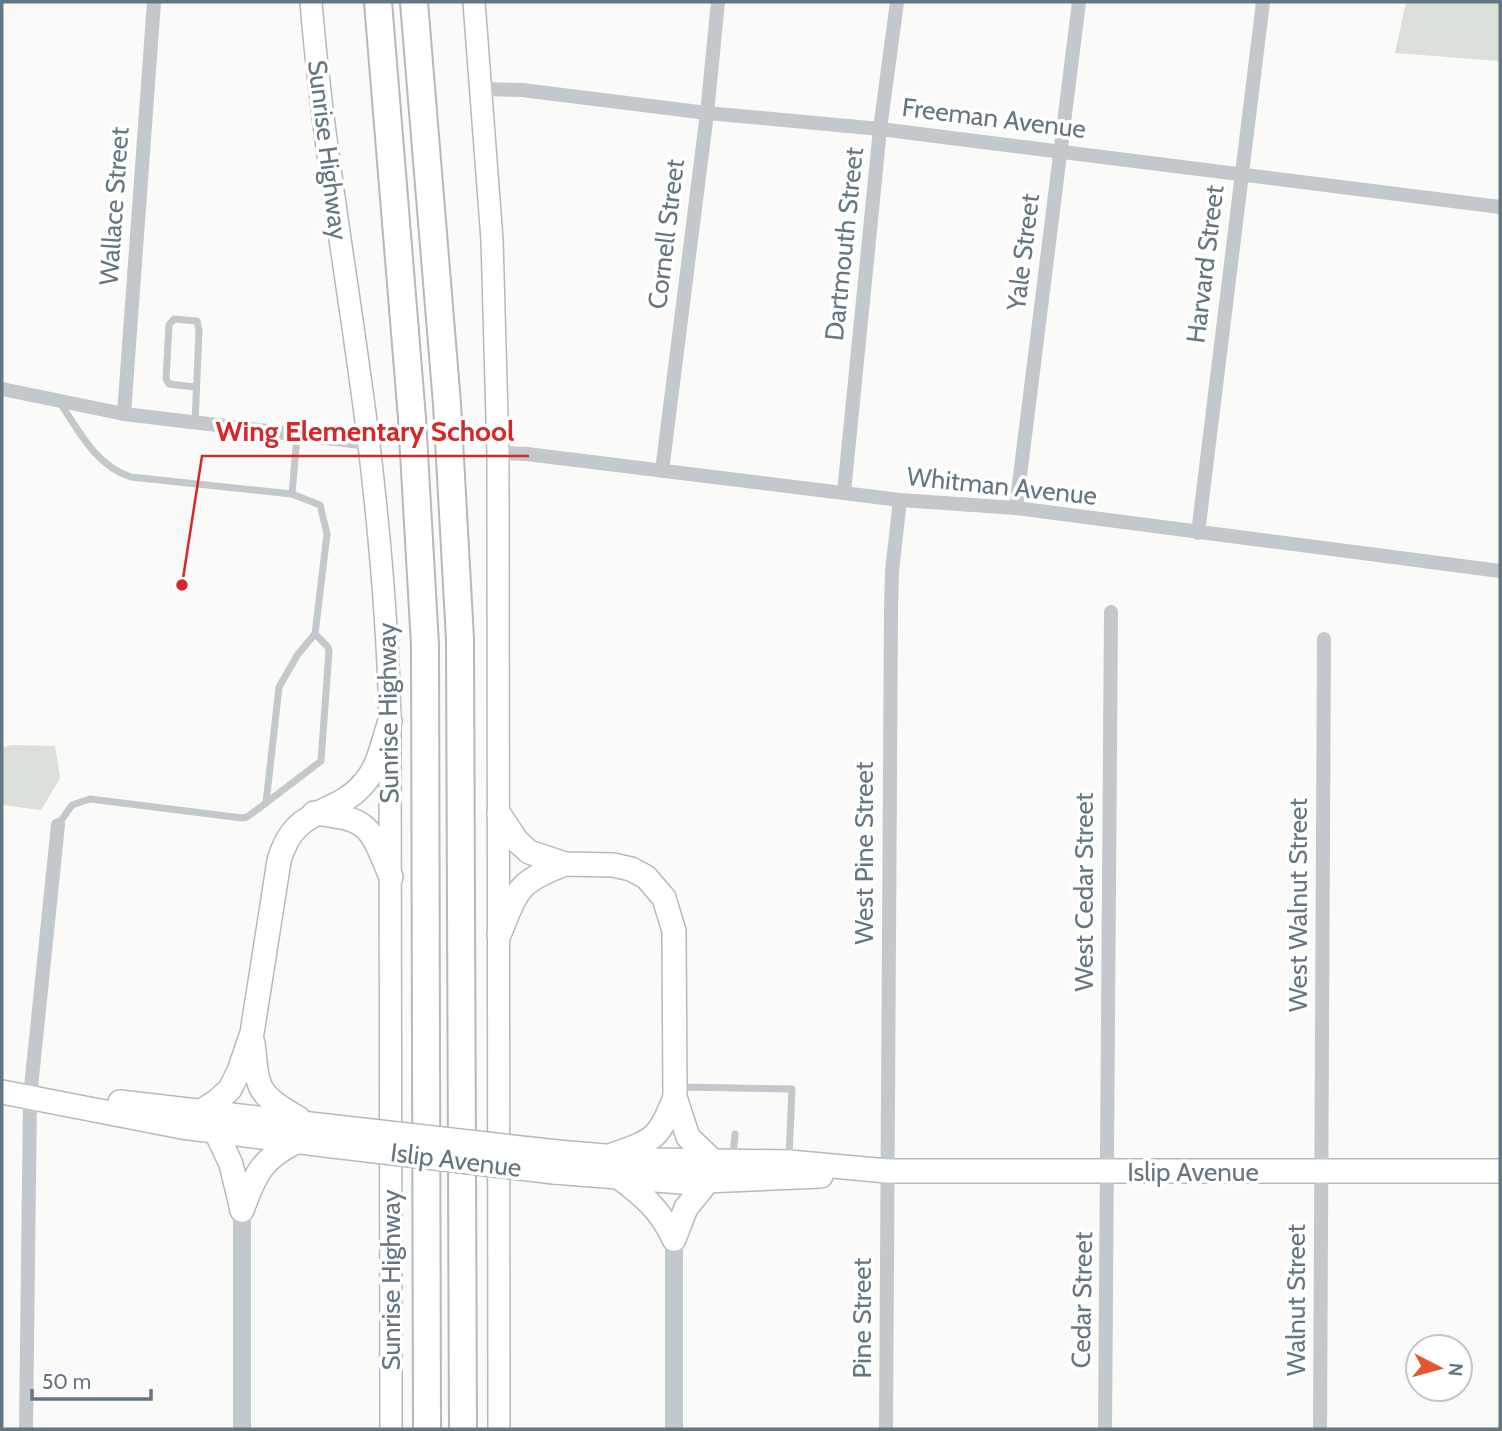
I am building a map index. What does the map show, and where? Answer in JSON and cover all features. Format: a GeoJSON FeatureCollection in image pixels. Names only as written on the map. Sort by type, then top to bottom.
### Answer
{"type":"FeatureCollection","features":[{"type":"Feature","properties":{"kind":"highway","name":"Sunrise Highway"},"geometry":{"type":"LineString","coordinates":[[378,2],[415,460],[424,622],[427,762],[427,1429]]}},
{"type":"Feature","properties":{"kind":"highway"},"geometry":{"type":"LineString","coordinates":[[414,2],[447,404],[460,628],[463,1429]]}},
{"type":"Feature","properties":{"kind":"main road","name":"Sunrise Highway"},"geometry":{"type":"LineString","coordinates":[[311,2],[323,120],[369,443],[384,593],[390,721],[391,1429]]}},
{"type":"Feature","properties":{"kind":"main road"},"geometry":{"type":"LineString","coordinates":[[474,2],[494,282],[499,453],[499,1429]]}},
{"type":"Feature","properties":{"kind":"main road"},"geometry":{"type":"LineString","coordinates":[[200,1112],[230,1088],[252,1033],[281,851],[295,828],[314,813],[352,794],[365,783],[374,767],[390,721]]}},
{"type":"Feature","properties":{"kind":"main road"},"geometry":{"type":"LineString","coordinates":[[314,813],[351,818],[365,826],[375,839],[391,877]]}},
{"type":"Feature","properties":{"kind":"main road"},"geometry":{"type":"LineString","coordinates":[[499,814],[517,842],[529,852],[565,864],[613,865],[631,869],[646,877],[664,898],[673,922],[675,1092],[688,1137],[718,1168],[686,1208],[674,1239]]}},
{"type":"Feature","properties":{"kind":"main road"},"geometry":{"type":"LineString","coordinates":[[499,935],[515,897],[526,882],[565,864]]}},
{"type":"Feature","properties":{"kind":"main road"},"geometry":{"type":"LineString","coordinates":[[242,1210],[260,1169],[271,1156],[301,1133],[261,1090],[257,1082],[252,1033]]}},
{"type":"Feature","properties":{"kind":"main road","name":"Islip Avenue"},"geometry":{"type":"LineString","coordinates":[[2,1092],[95,1112],[216,1132],[334,1136],[556,1162],[620,1178],[789,1162],[887,1171]]}},
{"type":"Feature","properties":{"kind":"main road"},"geometry":{"type":"LineString","coordinates":[[606,1157],[642,1145],[656,1135],[662,1129],[675,1092]]}},
{"type":"Feature","properties":{"kind":"main road","name":"Islip Avenue"},"geometry":{"type":"LineString","coordinates":[[30,1097],[96,1100],[200,1112],[301,1133]]}},
{"type":"Feature","properties":{"kind":"main road"},"geometry":{"type":"LineString","coordinates":[[216,1132],[228,1153],[242,1210]]}},
{"type":"Feature","properties":{"kind":"main road","name":"Islip Avenue"},"geometry":{"type":"LineString","coordinates":[[556,1162],[606,1157],[718,1168],[887,1171],[1500,1171]]}},
{"type":"Feature","properties":{"kind":"main road"},"geometry":{"type":"LineString","coordinates":[[620,1178],[653,1205],[674,1239]]}},
{"type":"Feature","properties":{"kind":"street","name":"Wallace Street"},"geometry":{"type":"LineString","coordinates":[[124,414],[153,2]]}},
{"type":"Feature","properties":{"kind":"street","name":"Cornell Street"},"geometry":{"type":"LineString","coordinates":[[662,471],[707,113],[718,2]]}},
{"type":"Feature","properties":{"kind":"street","name":"Dartmouth Street"},"geometry":{"type":"LineString","coordinates":[[844,492],[880,129],[897,2]]}},
{"type":"Feature","properties":{"kind":"street","name":"Yale Street"},"geometry":{"type":"LineString","coordinates":[[1016,508],[1079,2]]}},
{"type":"Feature","properties":{"kind":"street","name":"Harvard Street"},"geometry":{"type":"LineString","coordinates":[[1198,533],[1263,2]]}},
{"type":"Feature","properties":{"kind":"street","name":"Freeman Avenue"},"geometry":{"type":"LineString","coordinates":[[481,89],[522,90],[707,113],[880,129],[1500,207]]}},
{"type":"Feature","properties":{"kind":"street"},"geometry":{"type":"LineString","coordinates":[[2,389],[124,414],[369,443]]}},
{"type":"Feature","properties":{"kind":"street","name":"Whitman Avenue"},"geometry":{"type":"LineString","coordinates":[[499,453],[527,454],[900,500],[1016,508],[1500,571]]}},
{"type":"Feature","properties":{"kind":"street","name":"West Pine Street"},"geometry":{"type":"LineString","coordinates":[[887,1208],[891,610],[892,571],[900,500]]}},
{"type":"Feature","properties":{"kind":"street","name":"West Cedar Street"},"geometry":{"type":"LineString","coordinates":[[1107,1172],[1111,612]]}},
{"type":"Feature","properties":{"kind":"street","name":"West Walnut Street"},"geometry":{"type":"LineString","coordinates":[[1321,1172],[1324,639]]}},
{"type":"Feature","properties":{"kind":"street"},"geometry":{"type":"LineString","coordinates":[[26,1429],[30,1097],[58,825]]}},
{"type":"Feature","properties":{"kind":"street","name":"Cedar Street"},"geometry":{"type":"LineString","coordinates":[[1105,1429],[1107,1172]]}},
{"type":"Feature","properties":{"kind":"street","name":"Walnut Street"},"geometry":{"type":"LineString","coordinates":[[1320,1429],[1321,1172]]}},
{"type":"Feature","properties":{"kind":"street","name":"Pine Street"},"geometry":{"type":"LineString","coordinates":[[886,1429],[887,1208]]}},
{"type":"Feature","properties":{"kind":"street"},"geometry":{"type":"LineString","coordinates":[[242,1210],[242,1429]]}},
{"type":"Feature","properties":{"kind":"street"},"geometry":{"type":"LineString","coordinates":[[674,1239],[674,1429]]}},
{"type":"Feature","properties":{"kind":"lane"},"geometry":{"type":"LineString","coordinates":[[195,387],[169,384],[166,379],[169,325],[174,320],[197,321],[199,331],[195,423]]}},
{"type":"Feature","properties":{"kind":"lane"},"geometry":{"type":"LineString","coordinates":[[58,401],[87,445],[121,474],[292,494],[320,505],[327,534],[315,634],[298,654],[279,687],[266,803]]}},
{"type":"Feature","properties":{"kind":"lane"},"geometry":{"type":"LineString","coordinates":[[292,494],[296,436]]}},
{"type":"Feature","properties":{"kind":"lane"},"geometry":{"type":"LineString","coordinates":[[58,825],[72,804],[90,799],[242,818],[266,803],[321,761],[329,651],[315,634]]}},
{"type":"Feature","properties":{"kind":"lane"},"geometry":{"type":"LineString","coordinates":[[675,1092],[792,1089],[789,1162]]}},
{"type":"Feature","properties":{"kind":"lane"},"geometry":{"type":"LineString","coordinates":[[718,1168],[735,1134]]}},
{"type":"Feature","properties":{"kind":"shaded area"},"geometry":{"type":"Polygon","coordinates":[[[1406,2],[1500,2],[1500,61],[1395,53],[1406,2]]]}},
{"type":"Feature","properties":{"kind":"shaded area"},"geometry":{"type":"Polygon","coordinates":[[[11,745],[55,746],[60,778],[41,810],[2,805],[2,748],[11,745]]]}},
{"type":"Feature","properties":{"kind":"place","name":"Wing Elementary School"},"geometry":{"type":"Point","coordinates":[182,585]}}]}
